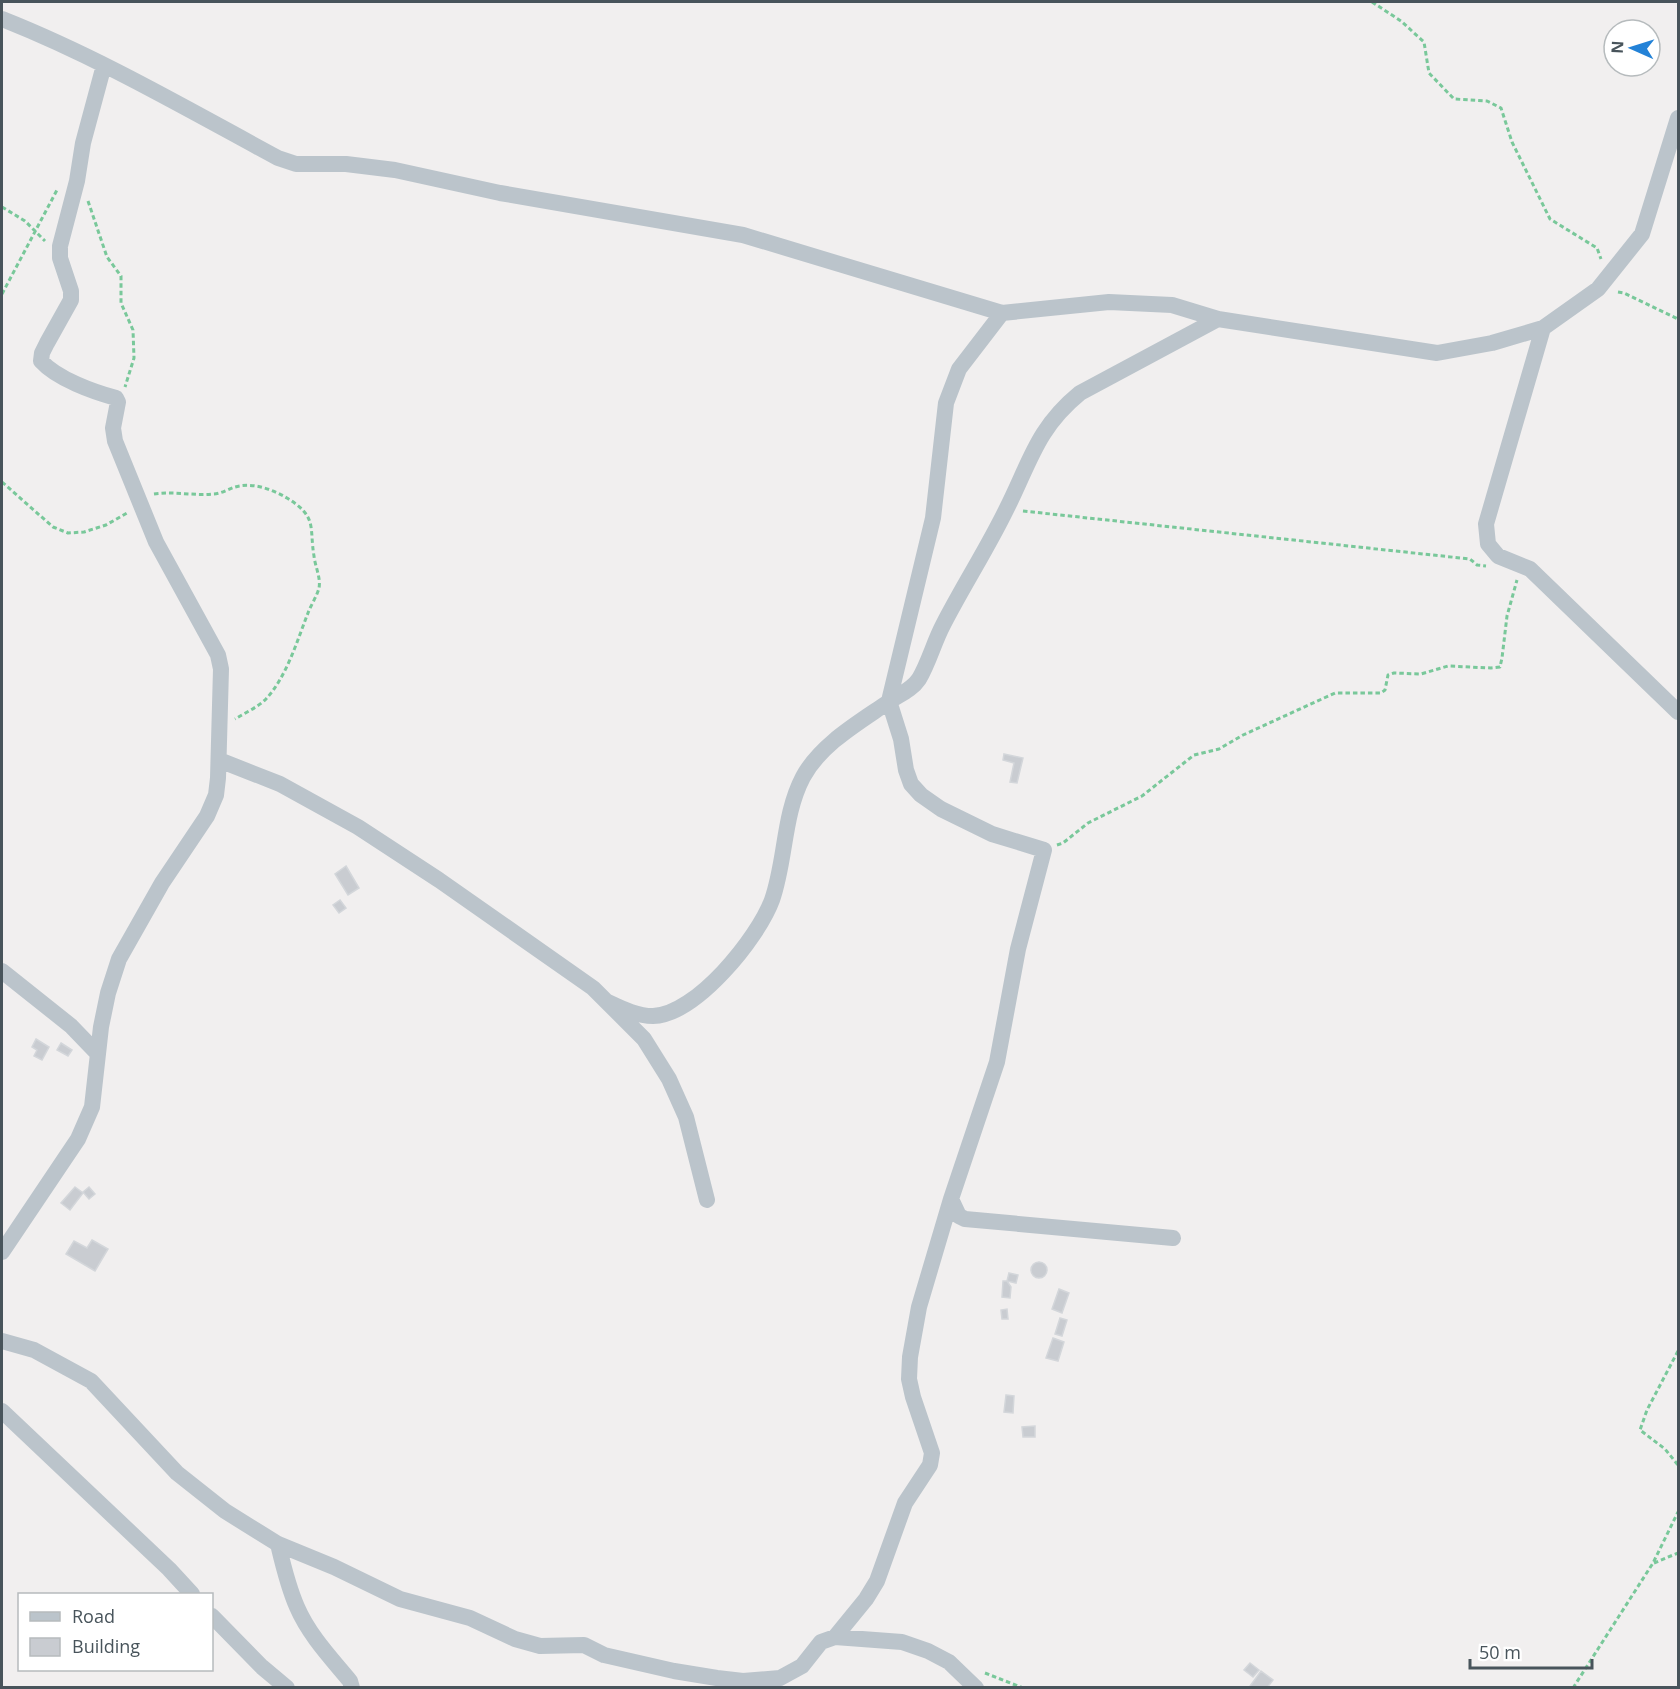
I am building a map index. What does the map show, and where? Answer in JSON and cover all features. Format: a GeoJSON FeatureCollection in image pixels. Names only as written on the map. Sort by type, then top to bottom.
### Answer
{"type":"FeatureCollection","features":[{"type":"Feature","properties":{"kind":"street"},"geometry":{"type":"LineString","coordinates":[[2,19],[42,35],[104,65],[278,158],[296,164],[346,164],[395,170],[500,193],[743,235],[1002,313],[1109,302],[1172,305],[1218,319],[1437,353],[1492,343],[1543,328],[1598,289],[1642,234],[1678,118]]}},
{"type":"Feature","properties":{"kind":"street"},"geometry":{"type":"LineString","coordinates":[[2,1252],[78,1139],[92,1107],[97,1076],[97,1053],[108,993],[119,959],[162,883],[207,816],[216,795],[221,727],[221,669],[218,655],[156,542],[115,441],[113,428],[118,402],[116,398],[65,378],[41,361],[46,343],[71,300],[71,291],[60,258],[60,246],[77,181],[83,143],[104,65]]}},
{"type":"Feature","properties":{"kind":"street"},"geometry":{"type":"LineString","coordinates":[[835,1637],[866,1599],[877,1581],[905,1503],[930,1466],[932,1453],[909,1379],[910,1357],[919,1307],[951,1199],[997,1062],[1018,949],[1044,850],[992,834],[941,809],[921,795],[911,784],[906,770],[901,740],[889,701],[933,518],[946,403],[959,369],[1002,313]]}},
{"type":"Feature","properties":{"kind":"street"},"geometry":{"type":"LineString","coordinates":[[606,1001],[636,1014],[654,1016],[664,1014],[708,988],[724,971],[755,930],[772,900],[794,798],[804,776],[832,743],[918,680],[942,627],[1007,509],[1033,449],[1050,423],[1080,393],[1218,319]]}},
{"type":"Feature","properties":{"kind":"street"},"geometry":{"type":"LineString","coordinates":[[1543,328],[1486,524],[1488,544],[1498,556],[1530,569],[1678,712]]}},
{"type":"Feature","properties":{"kind":"street"},"geometry":{"type":"LineString","coordinates":[[219,760],[280,784],[358,827],[439,880],[593,988],[644,1039],[669,1079],[686,1117],[707,1200]]}},
{"type":"Feature","properties":{"kind":"street"},"geometry":{"type":"LineString","coordinates":[[2,970],[70,1026],[97,1053]]}},
{"type":"Feature","properties":{"kind":"street"},"geometry":{"type":"LineString","coordinates":[[951,1199],[959,1216],[965,1219],[1173,1238]]}},
{"type":"Feature","properties":{"kind":"street"},"geometry":{"type":"LineString","coordinates":[[2,1341],[34,1350],[91,1382],[177,1473],[225,1510],[278,1544],[334,1567],[400,1599],[470,1618],[515,1639],[540,1646],[584,1645],[604,1655],[717,1678],[743,1681],[780,1678],[802,1666],[821,1642],[835,1637],[902,1642],[928,1651],[949,1662],[976,1688]]}},
{"type":"Feature","properties":{"kind":"street"},"geometry":{"type":"LineString","coordinates":[[2,1411],[169,1569],[191,1593]]}},
{"type":"Feature","properties":{"kind":"street"},"geometry":{"type":"LineString","coordinates":[[278,1544],[286,1581],[298,1609],[313,1634],[350,1681],[352,1688]]}},
{"type":"Feature","properties":{"kind":"street"},"geometry":{"type":"LineString","coordinates":[[213,1617],[262,1667],[287,1688]]}},
{"type":"Feature","properties":{"kind":"path"},"geometry":{"type":"LineString","coordinates":[[1372,2],[1401,21],[1424,42],[1429,73],[1454,99],[1487,101],[1501,108],[1512,142],[1550,219],[1597,248],[1601,262],[1613,270]]}},
{"type":"Feature","properties":{"kind":"path"},"geometry":{"type":"LineString","coordinates":[[77,181],[87,198],[107,257],[121,276],[121,303],[133,330],[134,358],[118,402]]}},
{"type":"Feature","properties":{"kind":"path"},"geometry":{"type":"LineString","coordinates":[[2,294],[59,184]]}},
{"type":"Feature","properties":{"kind":"path"},"geometry":{"type":"LineString","coordinates":[[2,207],[25,221],[36,231]]}},
{"type":"Feature","properties":{"kind":"path"},"geometry":{"type":"LineString","coordinates":[[1598,289],[1624,293],[1678,319]]}},
{"type":"Feature","properties":{"kind":"path"},"geometry":{"type":"LineString","coordinates":[[2,482],[53,527],[68,533],[84,532],[106,525],[123,516],[140,501],[156,494],[171,492],[216,494],[250,485],[265,488],[287,498],[301,508],[309,517],[312,527],[319,588],[278,683],[265,700],[221,727]]}},
{"type":"Feature","properties":{"kind":"path"},"geometry":{"type":"LineString","coordinates":[[1007,509],[1470,559],[1477,565],[1491,567]]}},
{"type":"Feature","properties":{"kind":"path"},"geometry":{"type":"LineString","coordinates":[[1044,850],[1063,843],[1088,823],[1142,796],[1194,754],[1218,749],[1243,735],[1335,693],[1381,693],[1385,690],[1388,675],[1394,673],[1420,674],[1448,666],[1500,667],[1507,616],[1521,565]]}},
{"type":"Feature","properties":{"kind":"path"},"geometry":{"type":"LineString","coordinates":[[1678,1351],[1647,1410],[1640,1430],[1665,1449],[1678,1465]]}},
{"type":"Feature","properties":{"kind":"path"},"geometry":{"type":"LineString","coordinates":[[1573,1688],[1653,1563],[1678,1512]]}},
{"type":"Feature","properties":{"kind":"path"},"geometry":{"type":"LineString","coordinates":[[1653,1563],[1678,1553]]}},
{"type":"Feature","properties":{"kind":"building"},"geometry":{"type":"Polygon","coordinates":[[[1004,754],[1023,758],[1017,783],[1010,782],[1014,763],[1003,760],[1004,754]]]}},
{"type":"Feature","properties":{"kind":"building"},"geometry":{"type":"Polygon","coordinates":[[[346,866],[359,888],[348,895],[335,874],[346,866]]]}},
{"type":"Feature","properties":{"kind":"building"},"geometry":{"type":"Polygon","coordinates":[[[340,900],[346,908],[339,913],[333,905],[340,900]]]}},
{"type":"Feature","properties":{"kind":"building"},"geometry":{"type":"Polygon","coordinates":[[[36,1039],[49,1047],[42,1060],[34,1056],[37,1050],[32,1047],[36,1039]]]}},
{"type":"Feature","properties":{"kind":"building"},"geometry":{"type":"Polygon","coordinates":[[[61,1043],[72,1050],[68,1056],[57,1050],[61,1043]]]}},
{"type":"Feature","properties":{"kind":"building"},"geometry":{"type":"Polygon","coordinates":[[[75,1187],[83,1193],[70,1210],[61,1203],[75,1187]]]}},
{"type":"Feature","properties":{"kind":"building"},"geometry":{"type":"Polygon","coordinates":[[[89,1187],[95,1194],[89,1199],[83,1192],[89,1187]]]}},
{"type":"Feature","properties":{"kind":"building"},"geometry":{"type":"Polygon","coordinates":[[[92,1240],[108,1249],[95,1271],[66,1254],[74,1241],[87,1248],[92,1240]]]}},
{"type":"Feature","properties":{"kind":"building"},"geometry":{"type":"Polygon","coordinates":[[[1039,1262],[1045,1264],[1047,1270],[1045,1276],[1039,1278],[1033,1276],[1031,1270],[1033,1264],[1039,1262]]]}},
{"type":"Feature","properties":{"kind":"building"},"geometry":{"type":"Polygon","coordinates":[[[1009,1273],[1018,1275],[1016,1283],[1007,1281],[1009,1273]]]}},
{"type":"Feature","properties":{"kind":"building"},"geometry":{"type":"Polygon","coordinates":[[[1003,1281],[1007,1281],[1011,1287],[1010,1298],[1002,1297],[1003,1281]]]}},
{"type":"Feature","properties":{"kind":"building"},"geometry":{"type":"Polygon","coordinates":[[[1059,1289],[1069,1293],[1062,1313],[1052,1309],[1059,1289]]]}},
{"type":"Feature","properties":{"kind":"building"},"geometry":{"type":"Polygon","coordinates":[[[1007,1309],[1008,1319],[1002,1319],[1001,1310],[1007,1309]]]}},
{"type":"Feature","properties":{"kind":"building"},"geometry":{"type":"Polygon","coordinates":[[[1060,1318],[1067,1320],[1062,1336],[1055,1334],[1060,1318]]]}},
{"type":"Feature","properties":{"kind":"building"},"geometry":{"type":"Polygon","coordinates":[[[1053,1338],[1064,1342],[1058,1361],[1046,1358],[1053,1338]]]}},
{"type":"Feature","properties":{"kind":"building"},"geometry":{"type":"Polygon","coordinates":[[[1006,1395],[1014,1396],[1013,1413],[1004,1412],[1006,1395]]]}},
{"type":"Feature","properties":{"kind":"building"},"geometry":{"type":"Polygon","coordinates":[[[1035,1426],[1035,1437],[1023,1437],[1022,1427],[1035,1426]]]}},
{"type":"Feature","properties":{"kind":"building"},"geometry":{"type":"Polygon","coordinates":[[[1250,1663],[1259,1670],[1253,1677],[1244,1670],[1250,1663]]]}},
{"type":"Feature","properties":{"kind":"building"},"geometry":{"type":"Polygon","coordinates":[[[1261,1671],[1273,1680],[1267,1688],[1251,1688],[1250,1686],[1261,1671]]]}}]}
